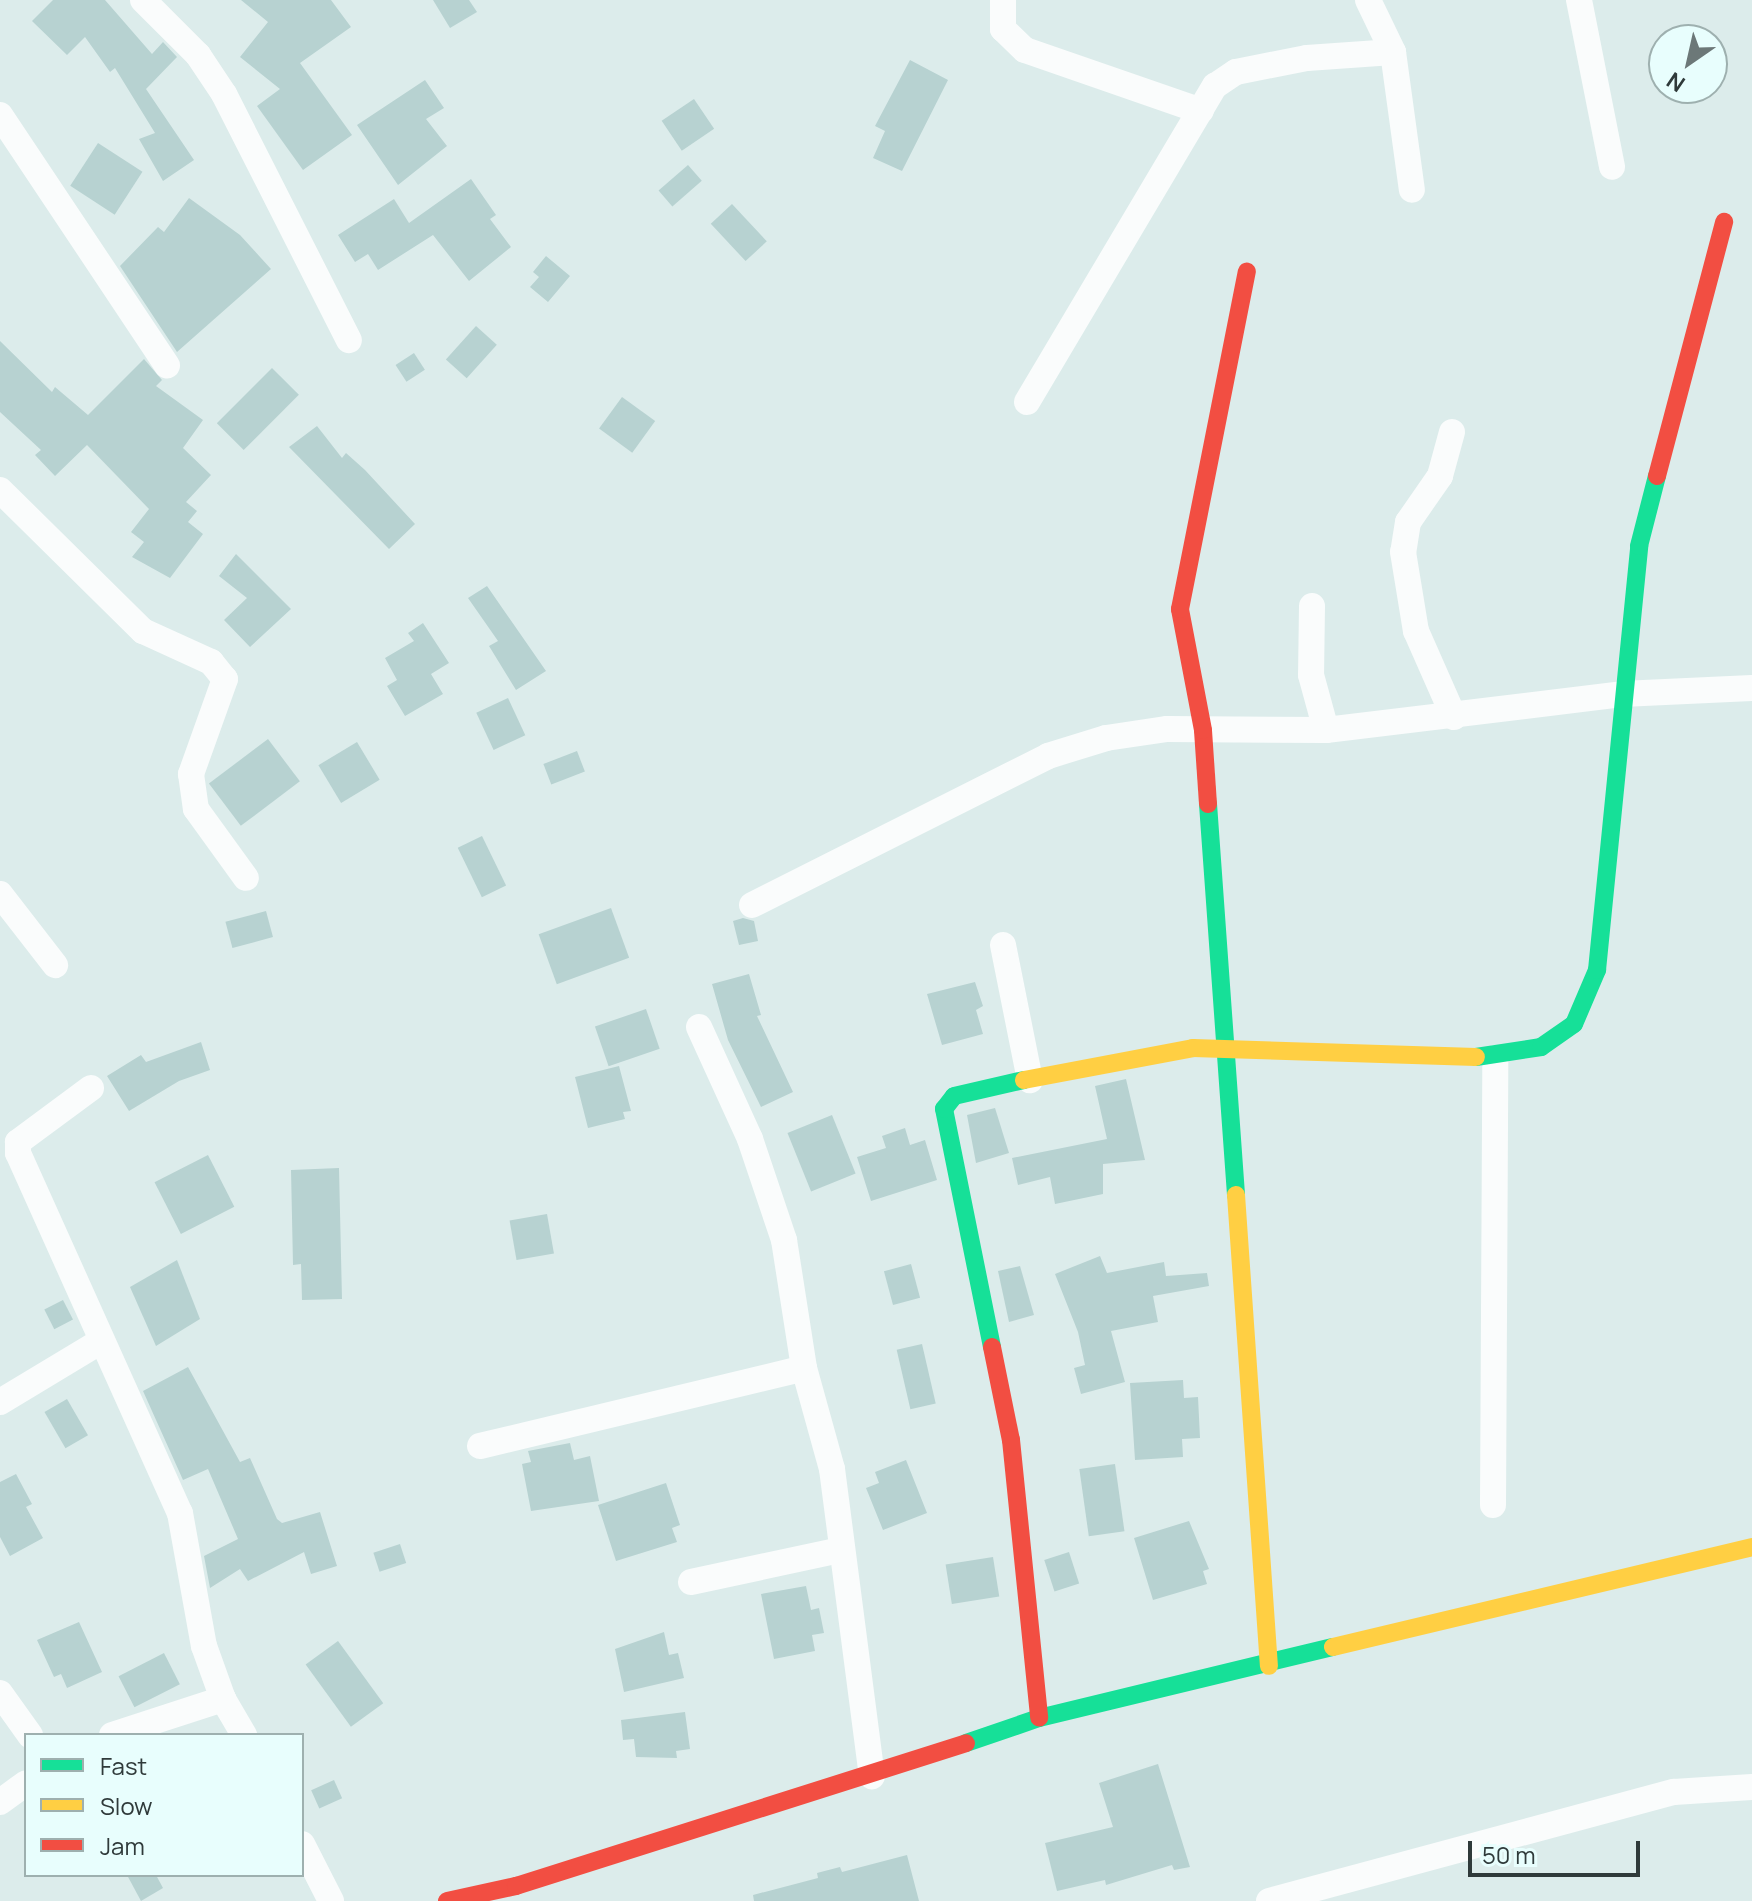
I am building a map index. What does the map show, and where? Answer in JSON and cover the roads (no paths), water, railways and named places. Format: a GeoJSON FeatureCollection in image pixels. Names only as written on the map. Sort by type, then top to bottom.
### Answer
{"type":"FeatureCollection","features":[{"type":"Feature","properties":{"kind":"street"},"geometry":{"type":"LineString","coordinates":[[143,0],[198,55],[224,94],[349,340]]}},
{"type":"Feature","properties":{"kind":"street"},"geometry":{"type":"LineString","coordinates":[[1003,0],[1003,29],[1025,50],[1201,111]]}},
{"type":"Feature","properties":{"kind":"street"},"geometry":{"type":"LineString","coordinates":[[1368,0],[1393,52],[1412,190]]}},
{"type":"Feature","properties":{"kind":"street"},"geometry":{"type":"LineString","coordinates":[[1579,0],[1612,167]]}},
{"type":"Feature","properties":{"kind":"street"},"geometry":{"type":"LineString","coordinates":[[1027,402],[1215,86],[1236,72],[1307,58],[1393,52]]}},
{"type":"Feature","properties":{"kind":"street"},"geometry":{"type":"LineString","coordinates":[[0,115],[167,365]]}},
{"type":"Feature","properties":{"kind":"street"},"geometry":{"type":"LineString","coordinates":[[1039,1718],[1011,1440],[944,1109],[954,1096],[1151,1052],[1226,1050],[1495,1058],[1541,1047],[1574,1024],[1597,970],[1639,546],[1724,222]]}},
{"type":"Feature","properties":{"kind":"street"},"geometry":{"type":"LineString","coordinates":[[1247,272],[1180,609],[1203,730],[1269,1666]]}},
{"type":"Feature","properties":{"kind":"street"},"geometry":{"type":"LineString","coordinates":[[1452,432],[1440,476],[1408,522],[1403,552],[1416,631],[1454,717]]}},
{"type":"Feature","properties":{"kind":"street"},"geometry":{"type":"LineString","coordinates":[[0,490],[143,631],[211,662],[225,679],[191,774],[196,809],[246,878]]}},
{"type":"Feature","properties":{"kind":"street"},"geometry":{"type":"LineString","coordinates":[[1312,606],[1311,675],[1326,730]]}},
{"type":"Feature","properties":{"kind":"street"},"geometry":{"type":"LineString","coordinates":[[752,905],[1048,756],[1106,738],[1203,730],[1326,730],[1454,717],[1622,694],[1752,688]]}},
{"type":"Feature","properties":{"kind":"street"},"geometry":{"type":"LineString","coordinates":[[0,894],[55,965]]}},
{"type":"Feature","properties":{"kind":"street"},"geometry":{"type":"LineString","coordinates":[[1003,945],[1030,1080]]}},
{"type":"Feature","properties":{"kind":"street"},"geometry":{"type":"LineString","coordinates":[[699,1027],[750,1139],[784,1240],[804,1368],[832,1469],[840,1550],[872,1776]]}},
{"type":"Feature","properties":{"kind":"street"},"geometry":{"type":"LineString","coordinates":[[1493,1505],[1495,1058]]}},
{"type":"Feature","properties":{"kind":"street"},"geometry":{"type":"LineString","coordinates":[[91,1088],[18,1142],[18,1153],[180,1513],[198,1621],[223,1699],[243,1733]]}},
{"type":"Feature","properties":{"kind":"street"},"geometry":{"type":"LineString","coordinates":[[0,1402],[101,1341]]}},
{"type":"Feature","properties":{"kind":"street"},"geometry":{"type":"LineString","coordinates":[[480,1446],[804,1368]]}},
{"type":"Feature","properties":{"kind":"street"},"geometry":{"type":"LineString","coordinates":[[447,1901],[516,1886],[872,1776],[1039,1718],[1269,1666],[1752,1547]]}},
{"type":"Feature","properties":{"kind":"street"},"geometry":{"type":"LineString","coordinates":[[691,1582],[840,1550]]}},
{"type":"Feature","properties":{"kind":"street"},"geometry":{"type":"LineString","coordinates":[[0,1693],[29,1733]]}},
{"type":"Feature","properties":{"kind":"street"},"geometry":{"type":"LineString","coordinates":[[118,1733],[223,1699]]}},
{"type":"Feature","properties":{"kind":"street"},"geometry":{"type":"LineString","coordinates":[[0,1802],[24,1784]]}},
{"type":"Feature","properties":{"kind":"street"},"geometry":{"type":"LineString","coordinates":[[1269,1901],[1674,1792],[1752,1787]]}},
{"type":"Feature","properties":{"kind":"street"},"geometry":{"type":"LineString","coordinates":[[304,1848],[331,1901]]}}]}
